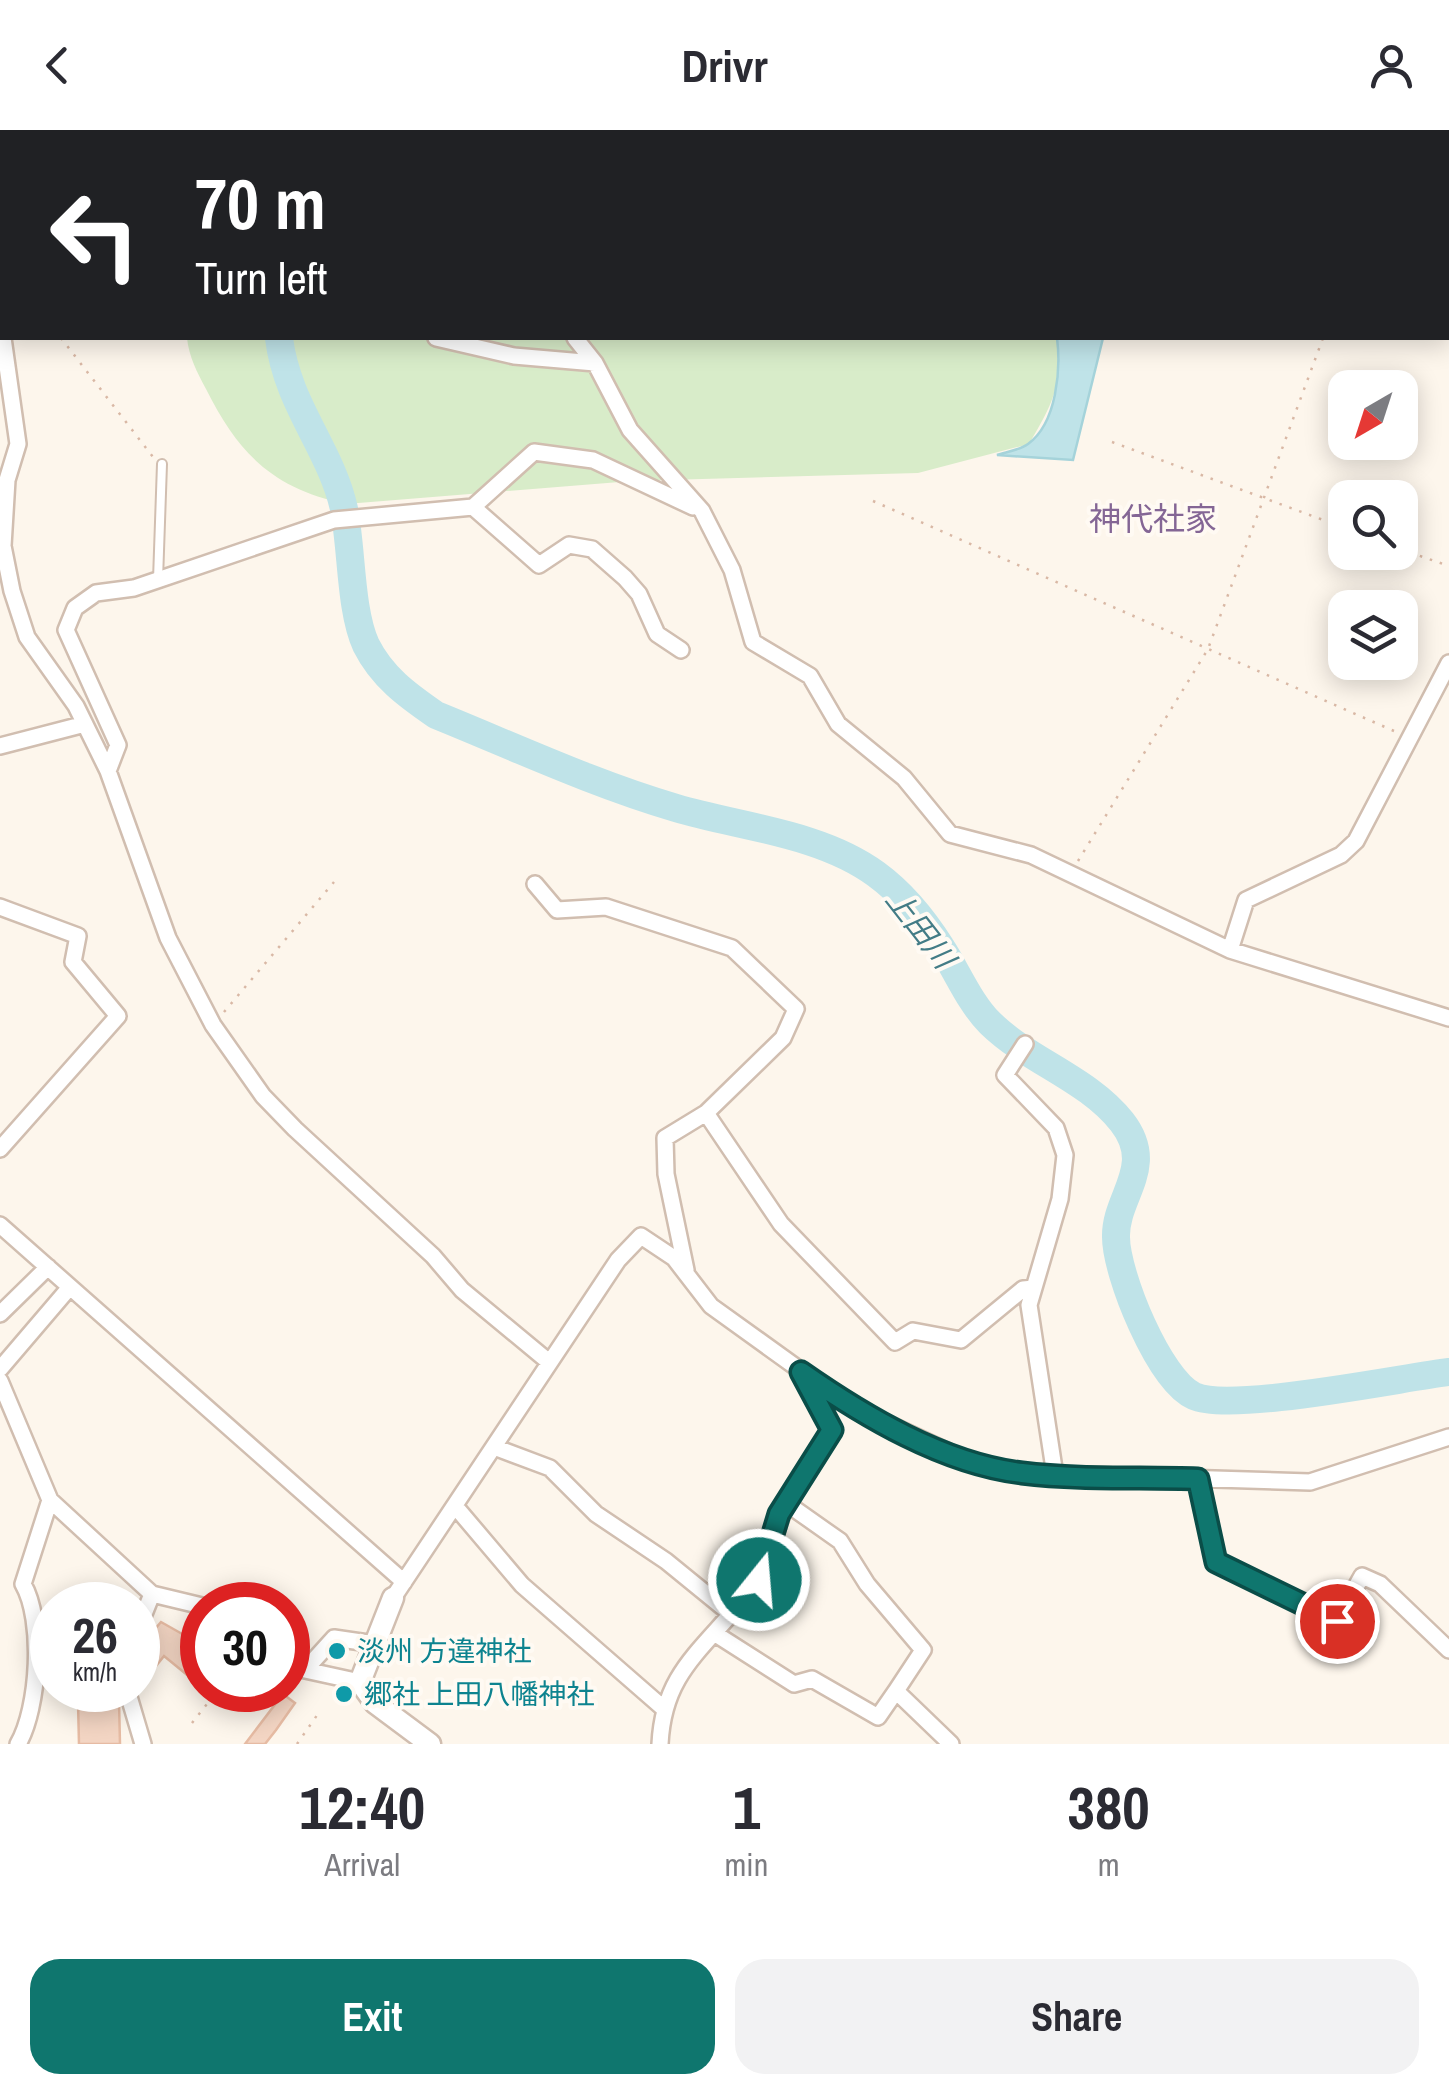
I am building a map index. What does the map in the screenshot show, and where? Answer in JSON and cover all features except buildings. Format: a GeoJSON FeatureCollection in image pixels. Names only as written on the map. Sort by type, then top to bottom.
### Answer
{"type":"FeatureCollection","features":[{"type":"Feature","properties":{"kind":"street"},"geometry":{"type":"LineString","coordinates":[[4,340],[18,444],[7,480],[3,546],[12,591],[28,637],[84,724],[108,771],[168,938],[213,1025],[264,1096],[295,1128],[433,1256],[462,1290],[549,1362]]}},
{"type":"Feature","properties":{"kind":"street"},"geometry":{"type":"LineString","coordinates":[[445,340],[514,356],[595,363]]}},
{"type":"Feature","properties":{"kind":"street"},"geometry":{"type":"LineString","coordinates":[[576,340],[595,363],[630,430],[702,512],[732,570],[753,642],[810,676],[838,724],[904,778],[950,834],[1031,855],[1230,950],[1449,1018]]}},
{"type":"Feature","properties":{"kind":"street"},"geometry":{"type":"LineString","coordinates":[[0,437],[18,444]]}},
{"type":"Feature","properties":{"kind":"street"},"geometry":{"type":"LineString","coordinates":[[108,771],[118,745],[66,630],[75,608],[96,594],[134,588],[334,520],[472,507],[534,452],[593,460],[702,512]]}},
{"type":"Feature","properties":{"kind":"street"},"geometry":{"type":"LineString","coordinates":[[472,507],[539,566],[569,545],[592,549],[639,594],[657,634],[680,650]]}},
{"type":"Feature","properties":{"kind":"street"},"geometry":{"type":"LineString","coordinates":[[1230,950],[1246,900],[1341,856],[1356,841],[1449,663]]}},
{"type":"Feature","properties":{"kind":"street"},"geometry":{"type":"LineString","coordinates":[[0,746],[84,724]]}},
{"type":"Feature","properties":{"kind":"street"},"geometry":{"type":"LineString","coordinates":[[534,884],[557,910],[606,907],[732,948],[796,1009],[783,1038],[706,1113],[665,1138],[666,1174],[686,1274]]}},
{"type":"Feature","properties":{"kind":"street"},"geometry":{"type":"LineString","coordinates":[[0,907],[78,936],[73,962],[118,1016],[0,1149]]}},
{"type":"Feature","properties":{"kind":"street"},"geometry":{"type":"LineString","coordinates":[[1025,1044],[1004,1074],[1056,1128],[1064,1155],[1060,1199],[1029,1305],[1055,1475]]}},
{"type":"Feature","properties":{"kind":"street"},"geometry":{"type":"LineString","coordinates":[[706,1113],[781,1224],[895,1342],[913,1331],[962,1340],[1022,1289],[1034,1288]]}},
{"type":"Feature","properties":{"kind":"street"},"geometry":{"type":"LineString","coordinates":[[0,1225],[398,1590]]}},
{"type":"Feature","properties":{"kind":"street"},"geometry":{"type":"LineString","coordinates":[[360,1682],[398,1590],[618,1260],[641,1236],[674,1258],[711,1306],[850,1406],[966,1460],[1020,1473],[1310,1482],[1449,1436]]}},
{"type":"Feature","properties":{"kind":"street"},"geometry":{"type":"LineString","coordinates":[[0,1314],[48,1267]]}},
{"type":"Feature","properties":{"kind":"street"},"geometry":{"type":"LineString","coordinates":[[0,1369],[70,1287]]}},
{"type":"Feature","properties":{"kind":"street"},"geometry":{"type":"LineString","coordinates":[[660,1744],[662,1707],[681,1670],[759,1580],[786,1503],[832,1430],[801,1372]]}},
{"type":"Feature","properties":{"kind":"street"},"geometry":{"type":"LineString","coordinates":[[0,1381],[50,1500],[139,1582]]}},
{"type":"Feature","properties":{"kind":"street"},"geometry":{"type":"LineString","coordinates":[[494,1447],[550,1468],[596,1514],[731,1614]]}},
{"type":"Feature","properties":{"kind":"street"},"geometry":{"type":"LineString","coordinates":[[1198,1479],[1216,1562],[1337,1621],[1362,1576],[1380,1584],[1449,1650]]}},
{"type":"Feature","properties":{"kind":"street"},"geometry":{"type":"LineString","coordinates":[[18,1744],[34,1687],[37,1641],[30,1596],[23,1584],[50,1500]]}},
{"type":"Feature","properties":{"kind":"street"},"geometry":{"type":"LineString","coordinates":[[714,1633],[794,1684],[812,1679],[878,1717],[923,1650],[866,1584],[840,1541],[786,1503]]}},
{"type":"Feature","properties":{"kind":"street"},"geometry":{"type":"LineString","coordinates":[[454,1506],[522,1586],[662,1707]]}},
{"type":"Feature","properties":{"kind":"street"},"geometry":{"type":"LineString","coordinates":[[310,1664],[334,1638],[376,1644]]}},
{"type":"Feature","properties":{"kind":"street"},"geometry":{"type":"LineString","coordinates":[[310,1671],[360,1682],[375,1703],[430,1744]]}},
{"type":"Feature","properties":{"kind":"street"},"geometry":{"type":"LineString","coordinates":[[896,1692],[952,1744]]}},
{"type":"Feature","properties":{"kind":"street"},"geometry":{"type":"LineString","coordinates":[[134,1712],[143,1744]]}},
{"type":"Feature","properties":{"kind":"lane"},"geometry":{"type":"LineString","coordinates":[[158,580],[162,464]]}},
{"type":"Feature","properties":{"kind":"path"},"geometry":{"type":"LineString","coordinates":[[63,340],[127,418],[143,449],[162,464]]}},
{"type":"Feature","properties":{"kind":"path"},"geometry":{"type":"LineString","coordinates":[[1069,874],[1208,649],[1322,340]]}},
{"type":"Feature","properties":{"kind":"path"},"geometry":{"type":"LineString","coordinates":[[1112,442],[1328,522]]}},
{"type":"Feature","properties":{"kind":"path"},"geometry":{"type":"LineString","coordinates":[[873,501],[1409,738]]}},
{"type":"Feature","properties":{"kind":"path"},"geometry":{"type":"LineString","coordinates":[[1418,555],[1449,566]]}},
{"type":"Feature","properties":{"kind":"path"},"geometry":{"type":"LineString","coordinates":[[213,1025],[334,882]]}},
{"type":"Feature","properties":{"kind":"path"},"geometry":{"type":"LineString","coordinates":[[192,1723],[201,1712]]}},
{"type":"Feature","properties":{"kind":"path"},"geometry":{"type":"LineString","coordinates":[[297,1744],[320,1712]]}},
{"type":"Feature","properties":{"kind":"green space"},"geometry":{"type":"Polygon","coordinates":[[[188,340],[1057,340],[1059,369],[1050,405],[1029,444],[918,473],[632,481],[346,504],[298,489],[261,465],[218,412],[188,340]]]}},
{"type":"Feature","properties":{"kind":"water"},"geometry":{"type":"Polygon","coordinates":[[[1057,340],[1103,340],[1073,460],[997,455],[1028,444],[1038,435],[1055,395],[1057,340]]]}},
{"type":"Feature","properties":{"kind":"waterway","name":"上田川"},"geometry":{"type":"LineString","coordinates":[[279,340],[291,385],[338,487],[361,631],[372,656],[388,676],[436,715],[645,798],[830,849],[854,860],[895,890],[927,927],[990,1023],[1092,1093],[1122,1122],[1132,1138],[1135,1167],[1117,1222],[1118,1254],[1142,1324],[1167,1370],[1181,1386],[1194,1396],[1242,1400],[1317,1393],[1449,1372]]}},
{"type":"Feature","properties":{"kind":"place","name":"淡州 方違神社"},"geometry":{"type":"Point","coordinates":[337,1651]}},
{"type":"Feature","properties":{"kind":"place","name":"郷社 上田八幡神社"},"geometry":{"type":"Point","coordinates":[344,1694]}},
{"type":"Feature","properties":{"kind":"district","name":"神代社家"},"geometry":{"type":"Point","coordinates":[1153,519]}},
{"type":"Feature","properties":{"kind":"route"},"geometry":{"type":"LineString","coordinates":[[759,1580],[779,1514],[832,1430],[807,1391],[801,1372],[850,1406],[966,1460],[1020,1473],[1198,1479],[1216,1562],[1337,1621]]}}]}
